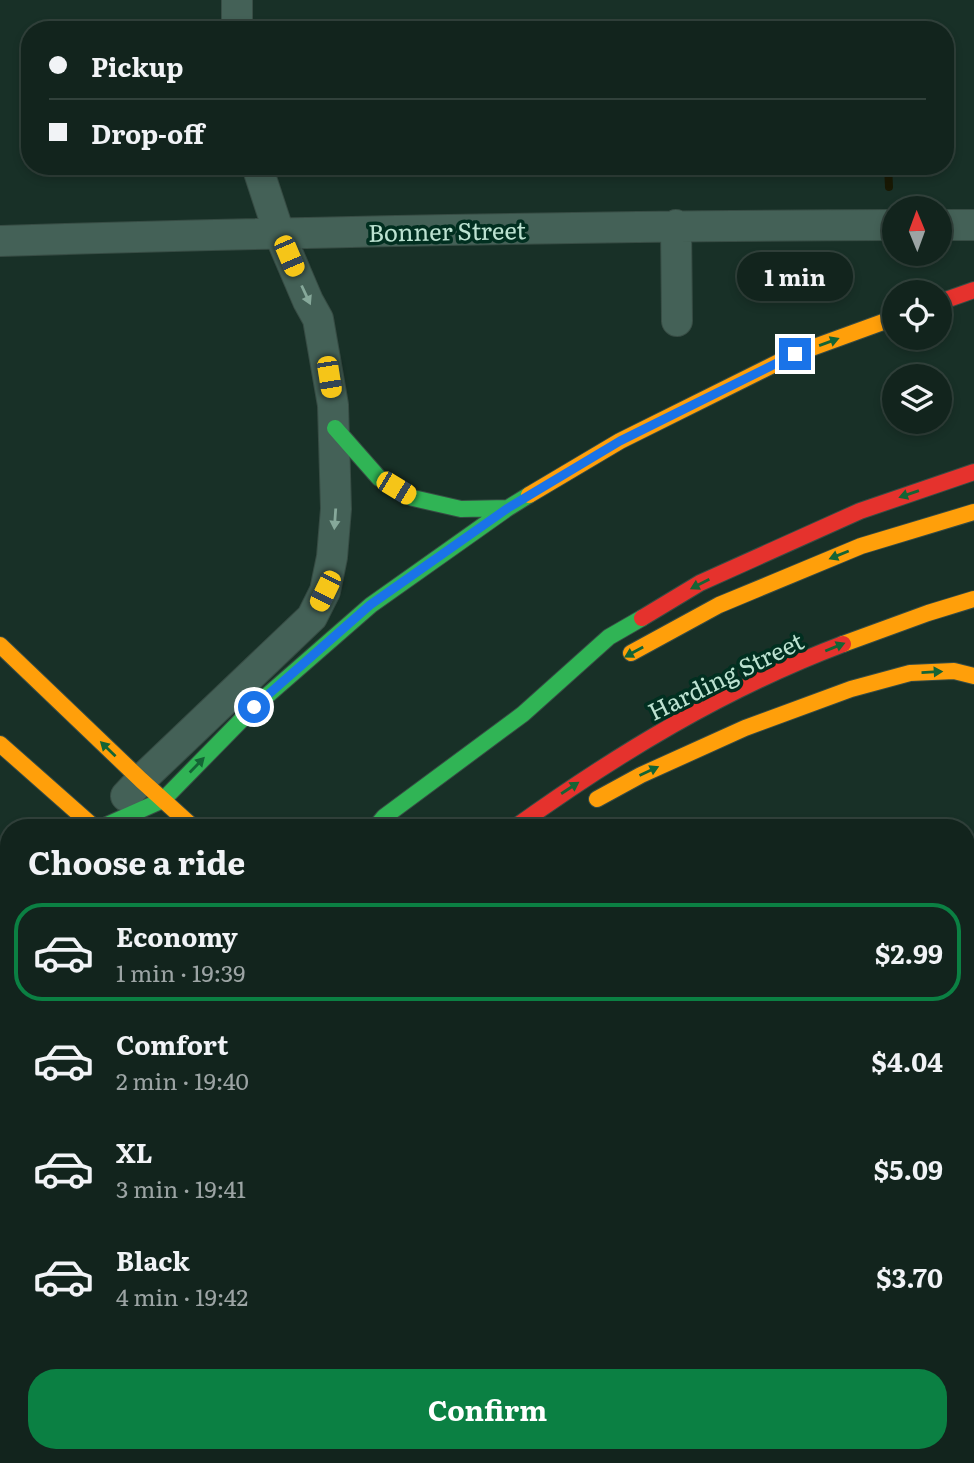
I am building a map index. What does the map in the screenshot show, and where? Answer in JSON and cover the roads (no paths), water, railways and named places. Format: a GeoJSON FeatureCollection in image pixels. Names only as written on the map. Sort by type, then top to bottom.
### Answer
{"type":"FeatureCollection","features":[{"type":"Feature","properties":{"kind":"main road"},"geometry":{"type":"LineString","coordinates":[[952,298],[974,290]]}},
{"type":"Feature","properties":{"kind":"main road"},"geometry":{"type":"LineString","coordinates":[[119,819],[163,800],[254,707],[370,605],[508,508],[620,441],[758,372],[795,354],[882,322]]}},
{"type":"Feature","properties":{"kind":"main road"},"geometry":{"type":"LineString","coordinates":[[335,428],[379,478],[413,498],[461,509],[508,508]]}},
{"type":"Feature","properties":{"kind":"main road"},"geometry":{"type":"LineString","coordinates":[[383,819],[523,713],[609,637],[700,583],[860,512],[974,472]]}},
{"type":"Feature","properties":{"kind":"main road"},"geometry":{"type":"LineString","coordinates":[[615,662],[719,605],[861,546],[974,512]]}},
{"type":"Feature","properties":{"kind":"main road","name":"Harding Street"},"geometry":{"type":"LineString","coordinates":[[527,819],[650,737],[740,688],[838,645],[974,599]]}},
{"type":"Feature","properties":{"kind":"main road"},"geometry":{"type":"LineString","coordinates":[[0,645],[184,819]]}},
{"type":"Feature","properties":{"kind":"main road"},"geometry":{"type":"LineString","coordinates":[[582,808],[641,775],[733,733],[851,689],[909,673],[954,671],[974,676]]}},
{"type":"Feature","properties":{"kind":"main road"},"geometry":{"type":"LineString","coordinates":[[523,713],[592,675]]}},
{"type":"Feature","properties":{"kind":"main road"},"geometry":{"type":"LineString","coordinates":[[0,744],[88,819]]}},
{"type":"Feature","properties":{"kind":"street"},"geometry":{"type":"LineString","coordinates":[[237,0],[237,21]]}},
{"type":"Feature","properties":{"kind":"street"},"geometry":{"type":"LineString","coordinates":[[106,819],[141,780],[312,617],[325,591],[332,557],[336,509],[335,428],[329,377],[318,319],[279,233],[260,175]]}},
{"type":"Feature","properties":{"kind":"street"},"geometry":{"type":"LineString","coordinates":[[676,225],[677,321]]}},
{"type":"Feature","properties":{"kind":"street","name":"Bonner Street"},"geometry":{"type":"LineString","coordinates":[[0,241],[676,225],[882,225]]}},
{"type":"Feature","properties":{"kind":"street"},"geometry":{"type":"LineString","coordinates":[[952,225],[974,225]]}},
{"type":"Feature","properties":{"kind":"waterway"},"geometry":{"type":"LineString","coordinates":[[888,175],[889,187]]}}]}
